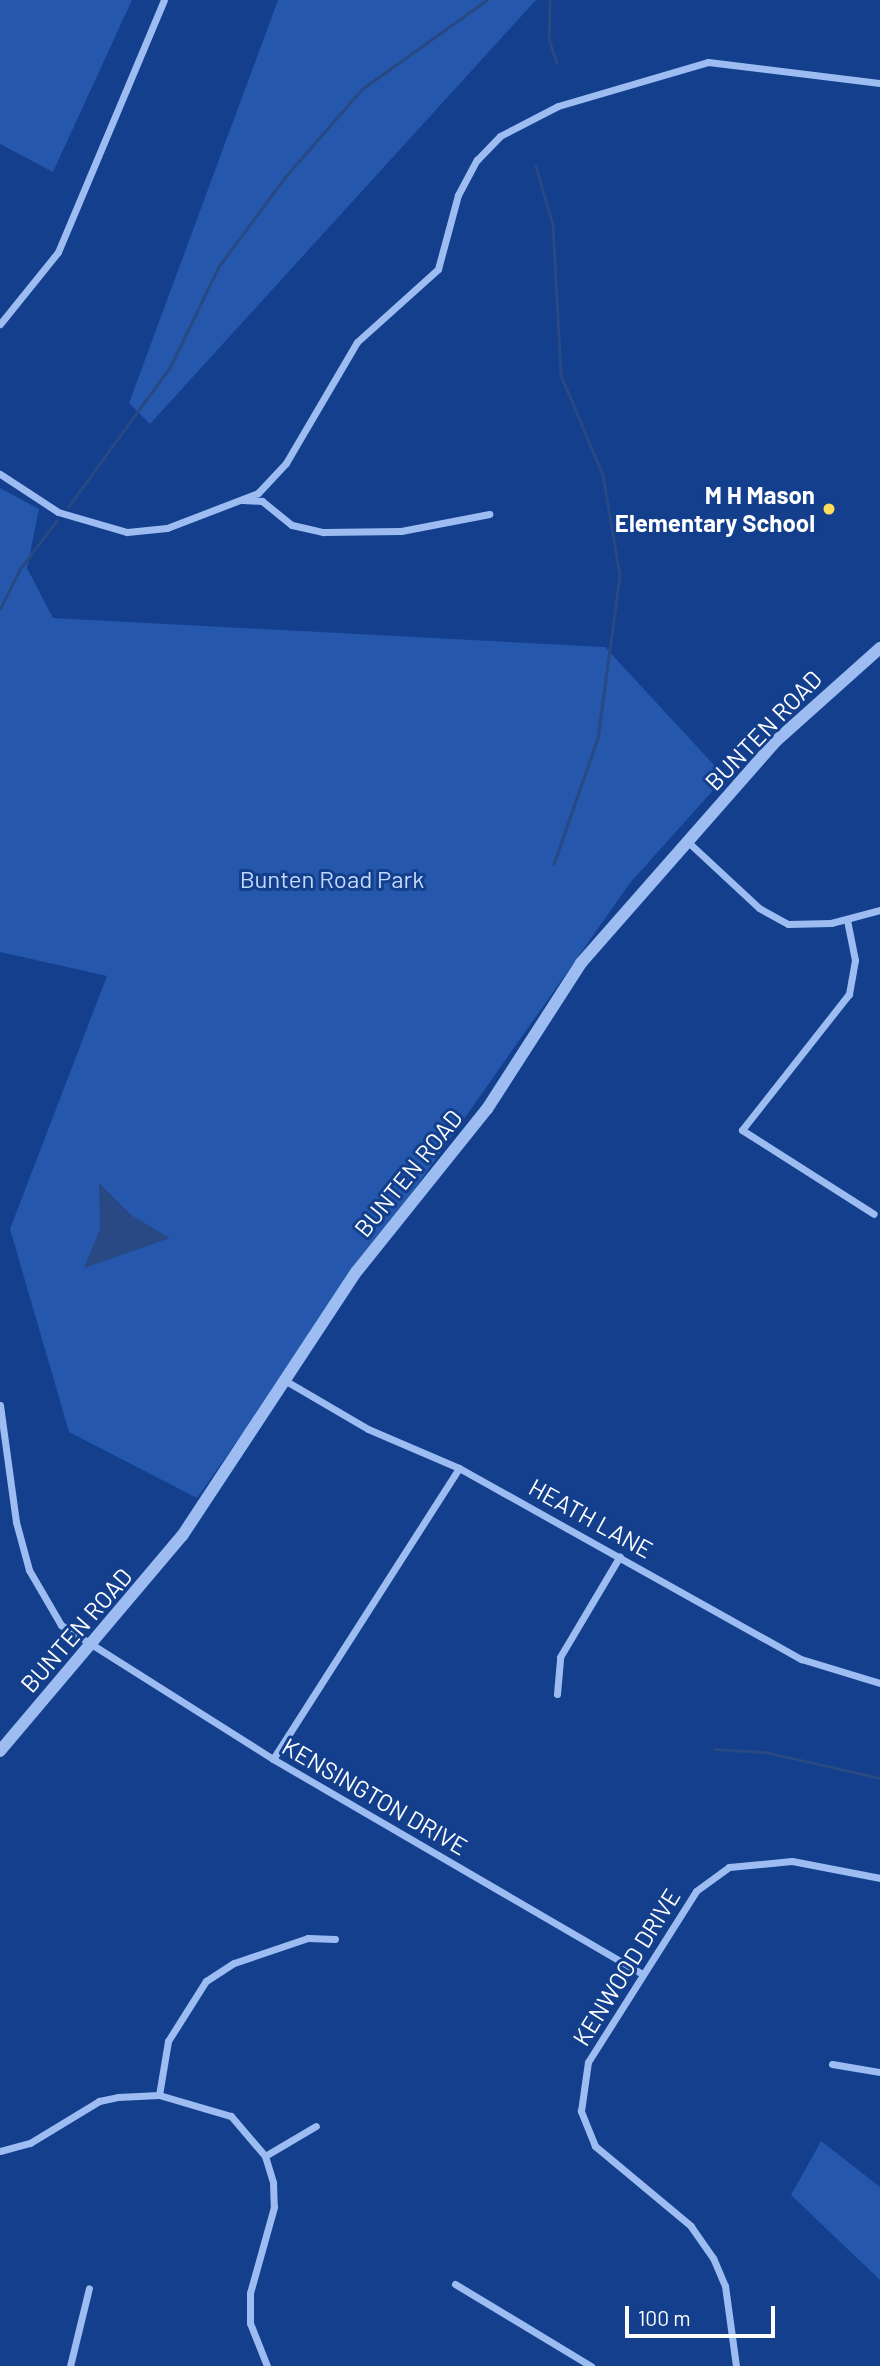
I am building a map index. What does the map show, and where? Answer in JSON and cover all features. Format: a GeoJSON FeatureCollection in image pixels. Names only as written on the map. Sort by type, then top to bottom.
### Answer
{"type":"FeatureCollection","features":[{"type":"Feature","properties":{"kind":"street"},"geometry":{"type":"LineString","coordinates":[[0,324],[58,252],[164,0]]}},
{"type":"Feature","properties":{"kind":"street"},"geometry":{"type":"LineString","coordinates":[[0,474],[58,512],[127,532],[167,528],[258,493],[286,463],[371,326],[439,269],[458,195],[477,159],[500,136],[568,102],[708,62],[880,83]]}},
{"type":"Feature","properties":{"kind":"street"},"geometry":{"type":"LineString","coordinates":[[239,500],[262,501],[292,525],[323,532],[401,531],[489,514]]}},
{"type":"Feature","properties":{"kind":"street","name":"BUNTEN ROAD"},"geometry":{"type":"LineString","coordinates":[[0,1751],[90,1648],[182,1536],[357,1271],[487,1109],[581,964],[791,726],[880,648]]}},
{"type":"Feature","properties":{"kind":"street"},"geometry":{"type":"LineString","coordinates":[[688,842],[759,908],[788,924],[847,920],[880,910]]}},
{"type":"Feature","properties":{"kind":"street"},"geometry":{"type":"LineString","coordinates":[[847,920],[855,960],[849,994],[741,1130],[874,1214]]}},
{"type":"Feature","properties":{"kind":"street","name":"HEATH LANE"},"geometry":{"type":"LineString","coordinates":[[285,1381],[378,1434],[459,1468],[801,1659],[880,1683]]}},
{"type":"Feature","properties":{"kind":"street","name":"KENSINGTON DRIVE"},"geometry":{"type":"LineString","coordinates":[[0,1405],[16,1522],[30,1570],[61,1625],[90,1648],[273,1759],[642,1974]]}},
{"type":"Feature","properties":{"kind":"street"},"geometry":{"type":"LineString","coordinates":[[273,1759],[459,1468]]}},
{"type":"Feature","properties":{"kind":"street"},"geometry":{"type":"LineString","coordinates":[[557,1694],[560,1657],[620,1556]]}},
{"type":"Feature","properties":{"kind":"street","name":"KENWOOD DRIVE"},"geometry":{"type":"LineString","coordinates":[[736,2366],[726,2286],[713,2258],[691,2226],[595,2146],[582,2111],[588,2062],[696,1892],[729,1867],[792,1861],[880,1878]]}},
{"type":"Feature","properties":{"kind":"street"},"geometry":{"type":"LineString","coordinates":[[159,2095],[168,2041],[206,1981],[234,1963],[308,1938],[335,1939]]}},
{"type":"Feature","properties":{"kind":"street"},"geometry":{"type":"LineString","coordinates":[[832,2064],[880,2072]]}},
{"type":"Feature","properties":{"kind":"street"},"geometry":{"type":"LineString","coordinates":[[0,2151],[30,2143],[99,2101],[159,2095],[231,2116],[265,2156],[274,2207],[253,2267],[250,2323],[267,2366]]}},
{"type":"Feature","properties":{"kind":"street"},"geometry":{"type":"LineString","coordinates":[[265,2156],[316,2126]]}},
{"type":"Feature","properties":{"kind":"street"},"geometry":{"type":"LineString","coordinates":[[455,2284],[591,2366]]}},
{"type":"Feature","properties":{"kind":"street"},"geometry":{"type":"LineString","coordinates":[[70,2366],[89,2288]]}},
{"type":"Feature","properties":{"kind":"green space"},"geometry":{"type":"Polygon","coordinates":[[[0,0],[132,0],[53,172],[0,144],[0,0]]]}},
{"type":"Feature","properties":{"kind":"green space"},"geometry":{"type":"Polygon","coordinates":[[[278,0],[536,0],[150,424],[129,403],[278,0]]]}},
{"type":"Feature","properties":{"kind":"green space","name":"Bunten Road Park"},"geometry":{"type":"Polygon","coordinates":[[[0,488],[39,509],[27,568],[53,618],[605,647],[725,777],[630,883],[197,1498],[69,1432],[10,1229],[107,976],[0,952],[0,488]]]}},
{"type":"Feature","properties":{"kind":"green space"},"geometry":{"type":"Polygon","coordinates":[[[821,2141],[880,2187],[880,2280],[791,2195],[821,2141]]]}},
{"type":"Feature","properties":{"kind":"shaded area"},"geometry":{"type":"Polygon","coordinates":[[[99,1183],[131,1215],[170,1238],[84,1268],[100,1229],[99,1183]]]}},
{"type":"Feature","properties":{"kind":"waterway"},"geometry":{"type":"LineString","coordinates":[[68,507],[170,367],[219,266],[285,177],[362,89],[487,0]]}},
{"type":"Feature","properties":{"kind":"waterway"},"geometry":{"type":"LineString","coordinates":[[550,0],[549,39],[557,63]]}},
{"type":"Feature","properties":{"kind":"waterway"},"geometry":{"type":"LineString","coordinates":[[536,166],[553,225],[561,375],[603,475],[620,576],[598,738],[554,864]]}},
{"type":"Feature","properties":{"kind":"waterway"},"geometry":{"type":"LineString","coordinates":[[0,609],[20,569],[57,520]]}},
{"type":"Feature","properties":{"kind":"waterway"},"geometry":{"type":"LineString","coordinates":[[715,1749],[765,1752],[880,1778]]}},
{"type":"Feature","properties":{"kind":"place","name":"M H Mason Elementary School"},"geometry":{"type":"Point","coordinates":[829,509]}}]}
